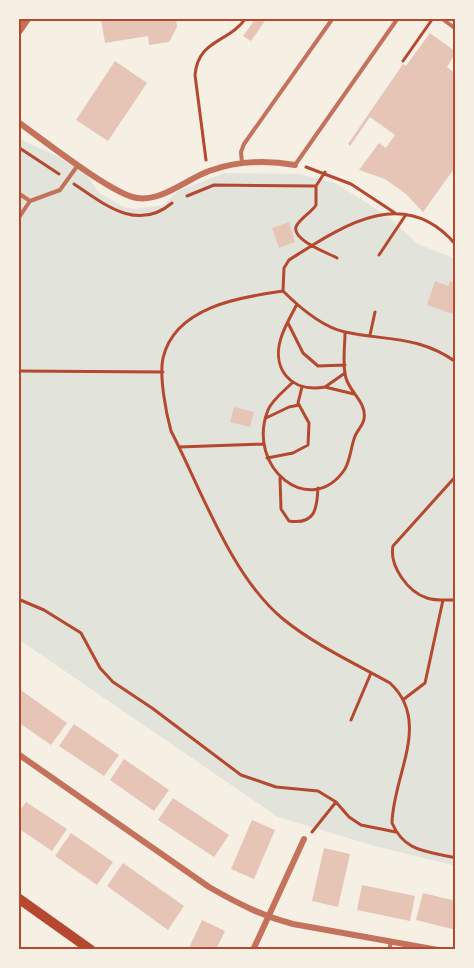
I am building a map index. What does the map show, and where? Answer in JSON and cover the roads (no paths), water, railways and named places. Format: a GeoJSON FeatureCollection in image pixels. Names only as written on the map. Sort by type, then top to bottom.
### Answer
{"type":"FeatureCollection","features":[{"type":"Feature","properties":{"kind":"main road"},"geometry":{"type":"LineString","coordinates":[[18,898],[91,950]]}},
{"type":"Feature","properties":{"kind":"street"},"geometry":{"type":"LineString","coordinates":[[18,31],[27,18]]}},
{"type":"Feature","properties":{"kind":"street"},"geometry":{"type":"LineString","coordinates":[[18,122],[121,192],[139,199],[156,196],[209,171],[242,164],[295,165]]}},
{"type":"Feature","properties":{"kind":"street"},"geometry":{"type":"LineString","coordinates":[[18,754],[210,887],[269,918],[438,950]]}},
{"type":"Feature","properties":{"kind":"street"},"geometry":{"type":"LineString","coordinates":[[253,950],[304,839]]}},
{"type":"Feature","properties":{"kind":"lane"},"geometry":{"type":"LineString","coordinates":[[242,164],[241,152],[244,144],[333,18]]}},
{"type":"Feature","properties":{"kind":"lane"},"geometry":{"type":"LineString","coordinates":[[295,165],[398,18]]}},
{"type":"Feature","properties":{"kind":"lane"},"geometry":{"type":"LineString","coordinates":[[441,18],[456,29]]}},
{"type":"Feature","properties":{"kind":"lane"},"geometry":{"type":"LineString","coordinates":[[18,219],[30,201],[60,189],[78,164]]}},
{"type":"Feature","properties":{"kind":"lane"},"geometry":{"type":"LineString","coordinates":[[18,193],[30,201]]}},
{"type":"Feature","properties":{"kind":"lane"},"geometry":{"type":"LineString","coordinates":[[389,950],[391,942]]}}]}
